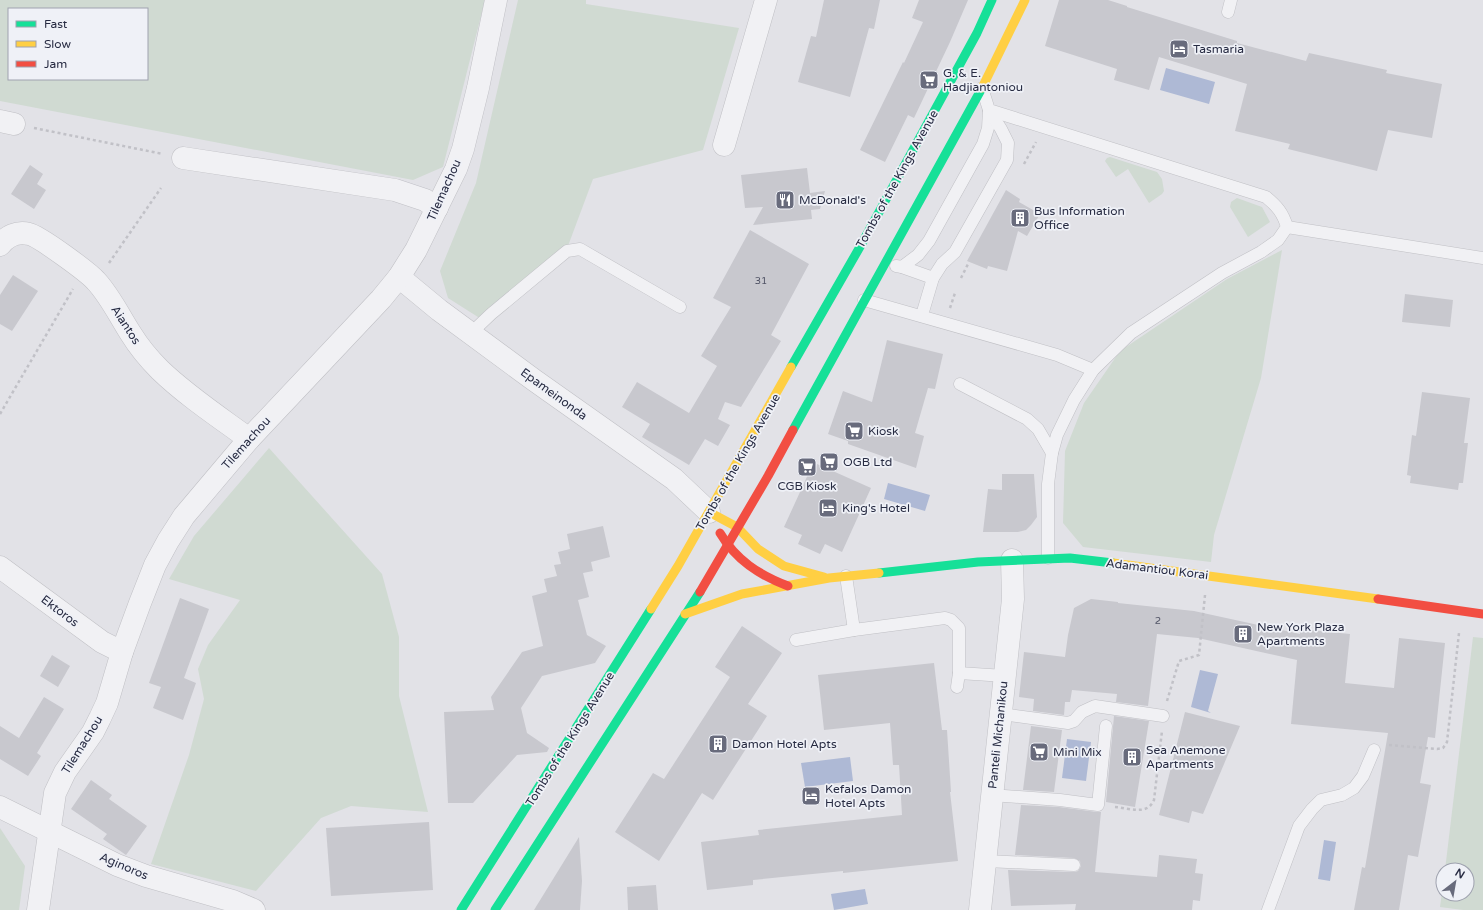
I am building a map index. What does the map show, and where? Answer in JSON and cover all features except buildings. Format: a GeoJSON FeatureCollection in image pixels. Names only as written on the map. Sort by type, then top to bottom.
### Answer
{"type":"FeatureCollection","features":[{"type":"Feature","properties":{"kind":"main road","name":"Tombs of the Kings Avenue"},"geometry":{"type":"LineString","coordinates":[[461,910],[678,566],[868,232],[977,33],[992,0]]}},
{"type":"Feature","properties":{"kind":"main road"},"geometry":{"type":"LineString","coordinates":[[494,910],[685,614],[768,476],[883,264],[982,88],[1025,0]]}},
{"type":"Feature","properties":{"kind":"main road","name":"Adamantiou Korai"},"geometry":{"type":"LineString","coordinates":[[709,512],[737,527],[758,549],[784,566],[829,578]]}},
{"type":"Feature","properties":{"kind":"main road"},"geometry":{"type":"LineString","coordinates":[[709,512],[727,546],[749,567],[788,586]]}},
{"type":"Feature","properties":{"kind":"main road","name":"Adamantiou Korai"},"geometry":{"type":"LineString","coordinates":[[685,614],[742,594],[829,578],[978,562],[1048,558],[1070,558],[1107,562],[1483,614]]}},
{"type":"Feature","properties":{"kind":"street","name":"Tilemachou"},"geometry":{"type":"LineString","coordinates":[[38,910],[55,792],[64,772],[93,732],[100,718],[107,702],[122,652],[155,565],[184,516],[249,439],[381,299],[399,277],[416,250],[456,169],[463,148],[478,88],[496,0]]}},
{"type":"Feature","properties":{"kind":"street"},"geometry":{"type":"LineString","coordinates":[[724,144],[766,0]]}},
{"type":"Feature","properties":{"kind":"street"},"geometry":{"type":"LineString","coordinates":[[183,158],[395,190],[425,200],[438,208]]}},
{"type":"Feature","properties":{"kind":"street","name":"Aiantos"},"geometry":{"type":"LineString","coordinates":[[0,245],[5,238],[13,234],[30,234],[40,239],[90,276],[143,351],[159,369],[176,384],[249,439]]}},
{"type":"Feature","properties":{"kind":"street","name":"Epameinonda"},"geometry":{"type":"LineString","coordinates":[[399,277],[439,310],[534,380],[674,479],[709,512]]}},
{"type":"Feature","properties":{"kind":"street","name":"Panteli Michanikou"},"geometry":{"type":"LineString","coordinates":[[980,910],[1013,599],[1012,560]]}},
{"type":"Feature","properties":{"kind":"street","name":"Ektoros"},"geometry":{"type":"LineString","coordinates":[[0,567],[102,642],[122,652]]}},
{"type":"Feature","properties":{"kind":"street","name":"Aginoros"},"geometry":{"type":"LineString","coordinates":[[0,807],[117,865],[146,876],[233,901],[254,910]]}},
{"type":"Feature","properties":{"kind":"lane"},"geometry":{"type":"LineString","coordinates":[[922,315],[933,278],[942,264],[955,252],[1007,160],[1008,143],[989,110],[982,88]]}},
{"type":"Feature","properties":{"kind":"lane"},"geometry":{"type":"LineString","coordinates":[[989,110],[1266,197],[1276,205],[1283,215],[1287,227]]}},
{"type":"Feature","properties":{"kind":"lane"},"geometry":{"type":"LineString","coordinates":[[902,268],[918,254],[929,240],[983,144],[988,128],[989,110]]}},
{"type":"Feature","properties":{"kind":"lane"},"geometry":{"type":"LineString","coordinates":[[1287,227],[1483,258]]}},
{"type":"Feature","properties":{"kind":"lane"},"geometry":{"type":"LineString","coordinates":[[1048,558],[1048,484],[1052,453],[1060,428],[1074,400],[1093,370],[1130,333],[1222,273],[1261,252],[1278,240],[1287,227]]}},
{"type":"Feature","properties":{"kind":"lane"},"geometry":{"type":"LineString","coordinates":[[471,333],[491,314],[567,251],[580,249],[680,307]]}},
{"type":"Feature","properties":{"kind":"lane"},"geometry":{"type":"LineString","coordinates":[[883,264],[902,268],[933,278]]}},
{"type":"Feature","properties":{"kind":"lane"},"geometry":{"type":"LineString","coordinates":[[864,300],[922,315],[1056,356],[1093,370]]}},
{"type":"Feature","properties":{"kind":"lane"},"geometry":{"type":"LineString","coordinates":[[960,384],[1027,418],[1038,429],[1052,453]]}},
{"type":"Feature","properties":{"kind":"lane"},"geometry":{"type":"LineString","coordinates":[[846,576],[854,630]]}},
{"type":"Feature","properties":{"kind":"lane"},"geometry":{"type":"LineString","coordinates":[[796,640],[939,618],[952,620],[959,628],[959,672],[957,687]]}},
{"type":"Feature","properties":{"kind":"lane"},"geometry":{"type":"LineString","coordinates":[[959,672],[1005,676]]}},
{"type":"Feature","properties":{"kind":"lane"},"geometry":{"type":"LineString","coordinates":[[1001,714],[1068,723],[1074,721],[1082,712],[1095,706],[1163,716]]}},
{"type":"Feature","properties":{"kind":"lane"},"geometry":{"type":"LineString","coordinates":[[991,795],[1060,800],[1098,805],[1106,726]]}},
{"type":"Feature","properties":{"kind":"lane"},"geometry":{"type":"LineString","coordinates":[[1268,910],[1299,826],[1321,800],[1342,795],[1354,788],[1363,776],[1374,750]]}},
{"type":"Feature","properties":{"kind":"lane"},"geometry":{"type":"LineString","coordinates":[[986,861],[1074,865]]}},
{"type":"Feature","properties":{"kind":"path"},"geometry":{"type":"LineString","coordinates":[[7,122],[183,158]]}},
{"type":"Feature","properties":{"kind":"path"},"geometry":{"type":"LineString","coordinates":[[0,414],[90,276],[161,188]]}},
{"type":"Feature","properties":{"kind":"path"},"geometry":{"type":"LineString","coordinates":[[948,313],[955,293]]}},
{"type":"Feature","properties":{"kind":"path"},"geometry":{"type":"LineString","coordinates":[[1374,750],[1383,744],[1436,749],[1443,748],[1447,742],[1461,610]]}},
{"type":"Feature","properties":{"kind":"shaded area"},"geometry":{"type":"Polygon","coordinates":[[[0,0],[485,0],[443,167],[413,180],[0,101],[0,0]]]}},
{"type":"Feature","properties":{"kind":"shaded area"},"geometry":{"type":"Polygon","coordinates":[[[518,0],[586,0],[586,4],[739,28],[703,150],[593,179],[562,262],[489,324],[448,298],[440,271],[476,183],[518,0]]]}},
{"type":"Feature","properties":{"kind":"shaded area"},"geometry":{"type":"Polygon","coordinates":[[[1110,157],[1157,172],[1162,179],[1164,191],[1162,194],[1149,203],[1128,169],[1116,177],[1105,161],[1110,157]]]}},
{"type":"Feature","properties":{"kind":"shaded area"},"geometry":{"type":"Polygon","coordinates":[[[1237,198],[1262,207],[1270,222],[1248,237],[1230,207],[1231,202],[1237,198]]]}},
{"type":"Feature","properties":{"kind":"shaded area"},"geometry":{"type":"Polygon","coordinates":[[[1282,250],[1261,378],[1214,535],[1211,562],[1083,547],[1063,523],[1065,451],[1084,403],[1120,351],[1227,279],[1282,250]]]}},
{"type":"Feature","properties":{"kind":"shaded area"},"geometry":{"type":"Polygon","coordinates":[[[269,448],[382,574],[399,637],[399,696],[428,812],[351,806],[321,818],[256,891],[151,864],[189,755],[204,699],[198,669],[208,645],[240,600],[169,579],[194,536],[269,448]]]}},
{"type":"Feature","properties":{"kind":"shaded area"},"geometry":{"type":"Polygon","coordinates":[[[1473,637],[1483,638],[1483,910],[1463,910],[1440,907],[1441,902],[1475,902],[1475,862],[1446,862],[1473,637]]]}},
{"type":"Feature","properties":{"kind":"shaded area"},"geometry":{"type":"Polygon","coordinates":[[[0,828],[25,866],[19,910],[0,910],[0,828]]]}},
{"type":"Feature","properties":{"kind":"water"},"geometry":{"type":"Polygon","coordinates":[[[1166,68],[1215,82],[1209,104],[1160,90],[1166,68]]]}},
{"type":"Feature","properties":{"kind":"water"},"geometry":{"type":"Polygon","coordinates":[[[888,483],[930,495],[925,511],[884,499],[888,483]]]}},
{"type":"Feature","properties":{"kind":"water"},"geometry":{"type":"Polygon","coordinates":[[[1200,670],[1218,674],[1208,711],[1211,713],[1191,707],[1200,670]]]}},
{"type":"Feature","properties":{"kind":"water"},"geometry":{"type":"Polygon","coordinates":[[[1067,739],[1091,742],[1086,781],[1062,778],[1067,739]]]}},
{"type":"Feature","properties":{"kind":"water"},"geometry":{"type":"Polygon","coordinates":[[[850,757],[853,781],[805,787],[801,763],[850,757]]]}},
{"type":"Feature","properties":{"kind":"water"},"geometry":{"type":"Polygon","coordinates":[[[1324,840],[1336,842],[1330,881],[1318,879],[1324,840]]]}},
{"type":"Feature","properties":{"kind":"water"},"geometry":{"type":"Polygon","coordinates":[[[865,889],[868,904],[834,910],[831,894],[865,889]]]}},
{"type":"Feature","properties":{"kind":"traffic: fast"},"geometry":{"type":"LineString","coordinates":[[791,367],[861,245],[977,33],[992,0]]}},
{"type":"Feature","properties":{"kind":"traffic: fast"},"geometry":{"type":"LineString","coordinates":[[793,430],[982,88]]}},
{"type":"Feature","properties":{"kind":"traffic: fast"},"geometry":{"type":"LineString","coordinates":[[879,573],[978,562],[1070,558],[1113,563]]}},
{"type":"Feature","properties":{"kind":"traffic: fast"},"geometry":{"type":"LineString","coordinates":[[495,910],[700,592]]}},
{"type":"Feature","properties":{"kind":"traffic: fast"},"geometry":{"type":"LineString","coordinates":[[461,910],[651,609]]}},
{"type":"Feature","properties":{"kind":"traffic: slow"},"geometry":{"type":"LineString","coordinates":[[982,88],[1025,0]]}},
{"type":"Feature","properties":{"kind":"traffic: slow"},"geometry":{"type":"LineString","coordinates":[[651,609],[678,566],[791,367]]}},
{"type":"Feature","properties":{"kind":"traffic: slow"},"geometry":{"type":"LineString","coordinates":[[709,512],[737,527],[758,549],[784,566],[824,577]]}},
{"type":"Feature","properties":{"kind":"traffic: slow"},"geometry":{"type":"LineString","coordinates":[[1113,563],[1378,599]]}},
{"type":"Feature","properties":{"kind":"traffic: slow"},"geometry":{"type":"LineString","coordinates":[[685,614],[742,594],[829,578],[879,573]]}},
{"type":"Feature","properties":{"kind":"traffic: jam"},"geometry":{"type":"LineString","coordinates":[[700,592],[768,476],[793,430]]}},
{"type":"Feature","properties":{"kind":"traffic: jam"},"geometry":{"type":"LineString","coordinates":[[720,533],[733,551],[749,566],[767,577],[788,586]]}},
{"type":"Feature","properties":{"kind":"traffic: jam"},"geometry":{"type":"LineString","coordinates":[[1378,599],[1483,614]]}},
{"type":"Feature","properties":{"kind":"place","name":"Tasmaria"},"geometry":{"type":"Point","coordinates":[1179,49]}},
{"type":"Feature","properties":{"kind":"place","name":"G. & E. Hadjiantoniou"},"geometry":{"type":"Point","coordinates":[929,80]}},
{"type":"Feature","properties":{"kind":"place","name":"McDonald's"},"geometry":{"type":"Point","coordinates":[785,200]}},
{"type":"Feature","properties":{"kind":"place","name":"Bus Information Office"},"geometry":{"type":"Point","coordinates":[1020,218]}},
{"type":"Feature","properties":{"kind":"place","name":"Kiosk"},"geometry":{"type":"Point","coordinates":[854,431]}},
{"type":"Feature","properties":{"kind":"place","name":"OGB Ltd"},"geometry":{"type":"Point","coordinates":[829,462]}},
{"type":"Feature","properties":{"kind":"place","name":"CGB Kiosk"},"geometry":{"type":"Point","coordinates":[807,467]}},
{"type":"Feature","properties":{"kind":"place","name":"King's Hotel"},"geometry":{"type":"Point","coordinates":[828,508]}},
{"type":"Feature","properties":{"kind":"place","name":"New York Plaza Apartments"},"geometry":{"type":"Point","coordinates":[1243,634]}},
{"type":"Feature","properties":{"kind":"place","name":"Damon Hotel Apts"},"geometry":{"type":"Point","coordinates":[718,744]}},
{"type":"Feature","properties":{"kind":"place","name":"Mini Mix"},"geometry":{"type":"Point","coordinates":[1039,752]}},
{"type":"Feature","properties":{"kind":"place","name":"Sea Anemone Apartments"},"geometry":{"type":"Point","coordinates":[1132,757]}},
{"type":"Feature","properties":{"kind":"place","name":"Kefalos Damon Hotel Apts"},"geometry":{"type":"Point","coordinates":[811,796]}}]}
